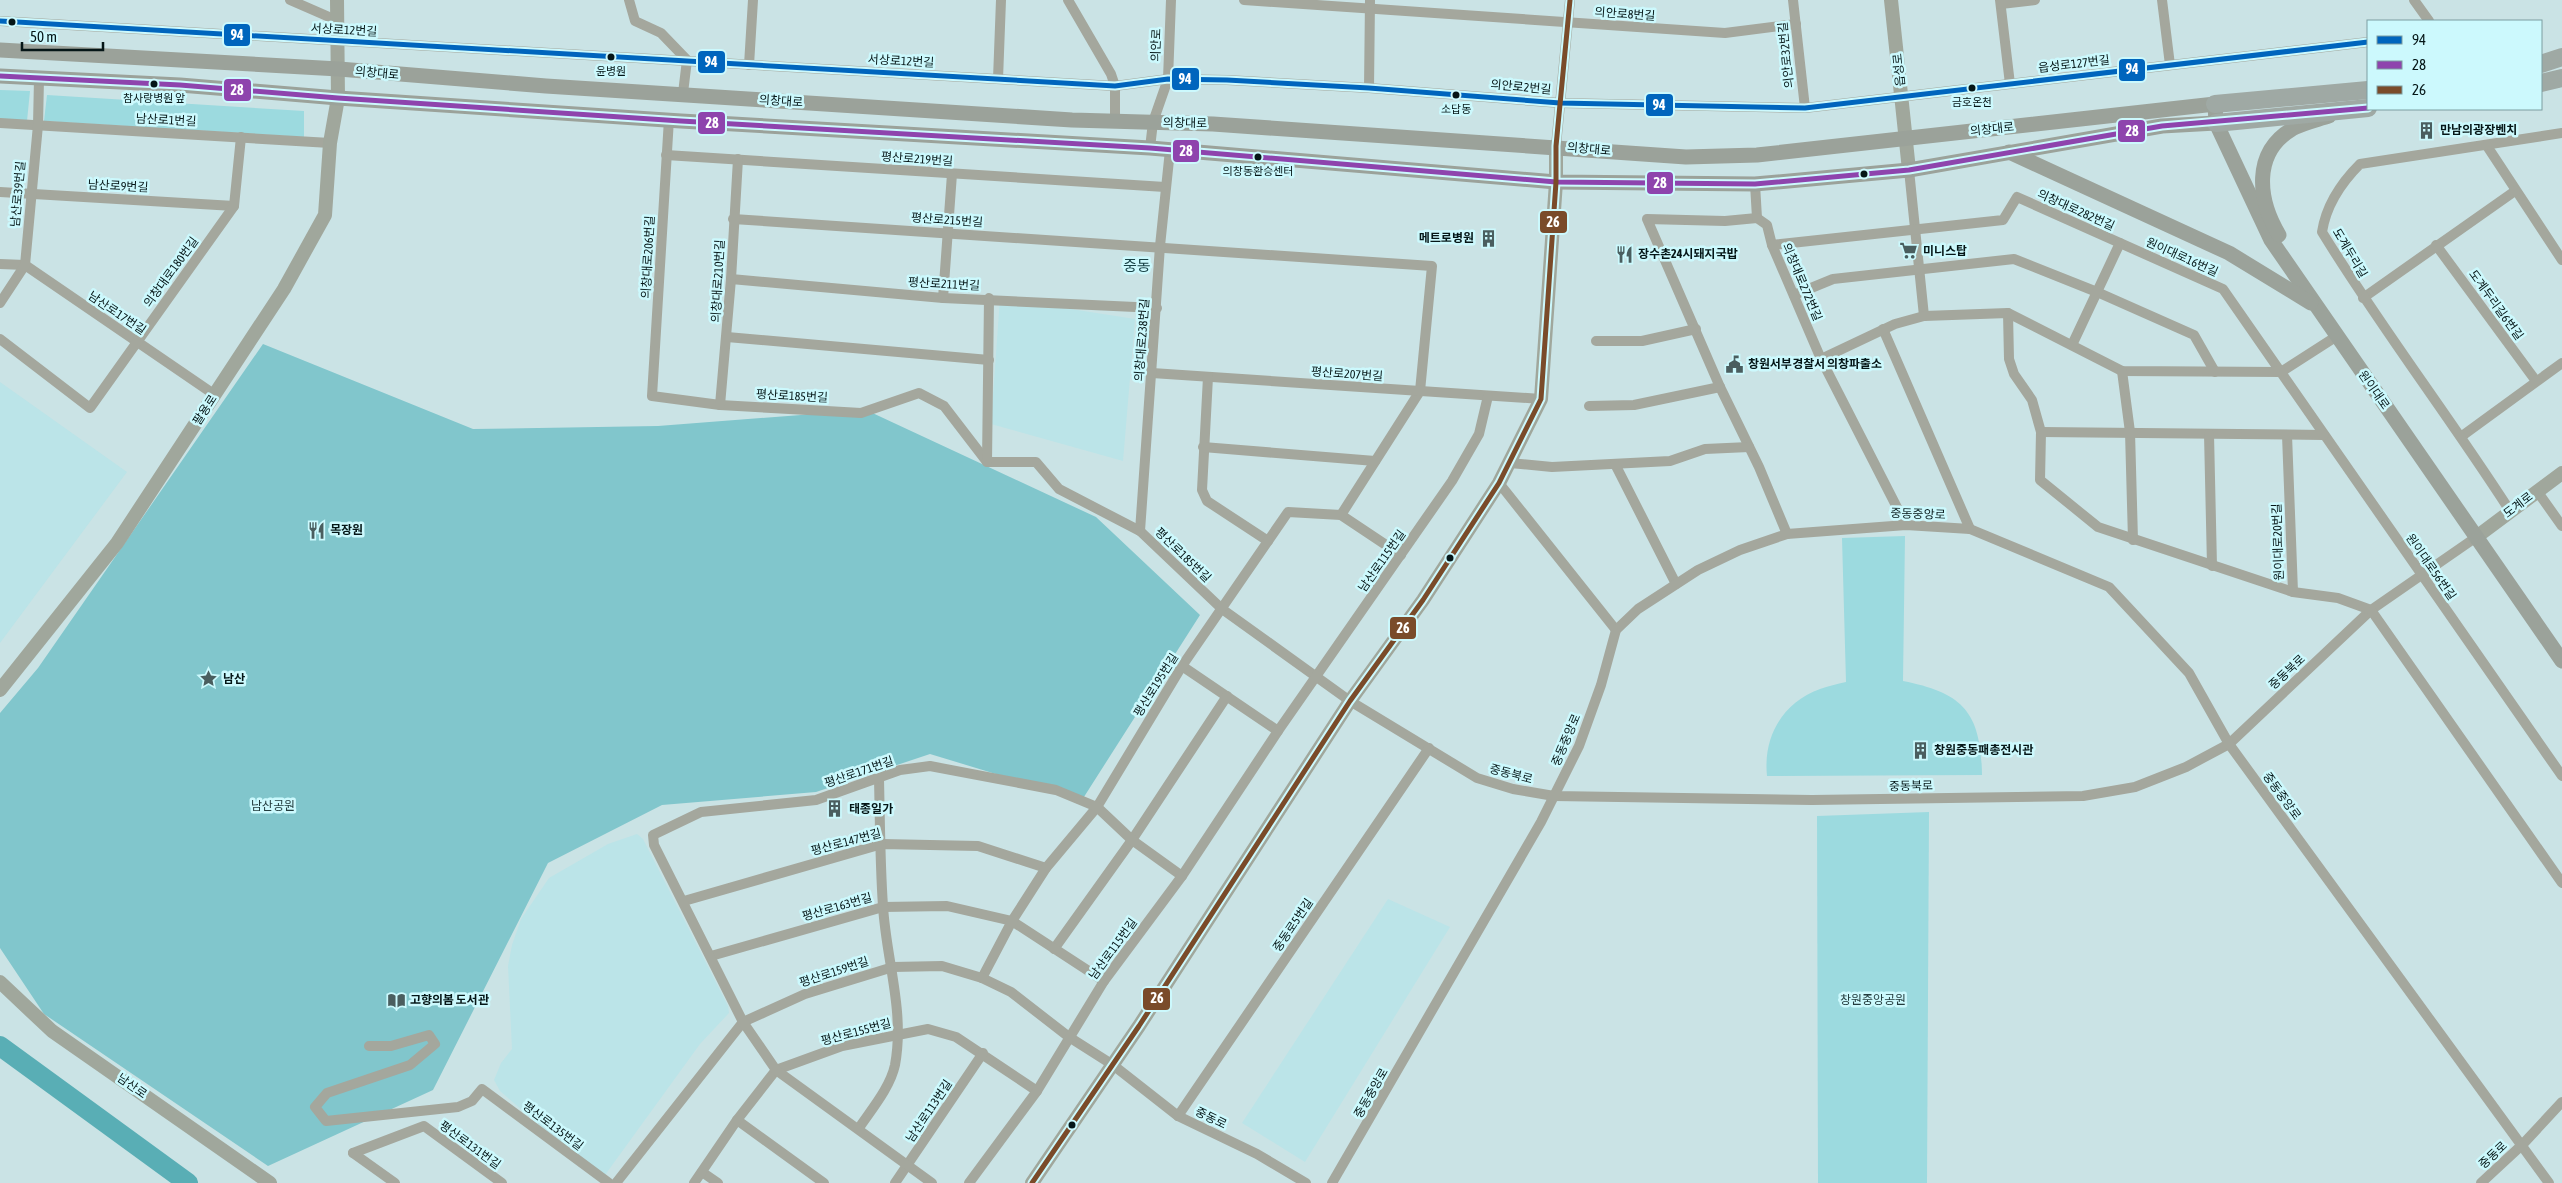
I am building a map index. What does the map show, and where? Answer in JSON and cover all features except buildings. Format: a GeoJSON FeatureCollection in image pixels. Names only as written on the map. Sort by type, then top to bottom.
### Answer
{"type":"FeatureCollection","features":[{"type":"Feature","properties":{"kind":"highway"},"geometry":{"type":"LineString","coordinates":[[2542,64],[2562,57]]}},
{"type":"Feature","properties":{"kind":"highway"},"geometry":{"type":"LineString","coordinates":[[2542,83],[2562,78]]}},
{"type":"Feature","properties":{"kind":"highway","name":"의창대로"},"geometry":{"type":"LineString","coordinates":[[2214,104],[2367,90]]}},
{"type":"Feature","properties":{"kind":"highway","name":"의창대로"},"geometry":{"type":"LineString","coordinates":[[2216,123],[2367,108]]}},
{"type":"Feature","properties":{"kind":"main road","name":"팔용로"},"geometry":{"type":"LineString","coordinates":[[0,690],[117,543],[284,288],[325,215],[330,143],[338,98],[337,0]]}},
{"type":"Feature","properties":{"kind":"main road","name":"읍성로"},"geometry":{"type":"LineString","coordinates":[[1891,0],[1909,170]]}},
{"type":"Feature","properties":{"kind":"main road","name":"의창대로"},"geometry":{"type":"LineString","coordinates":[[0,50],[339,70],[546,86],[1115,122],[1213,124],[1556,146],[1686,157],[1757,155],[2214,104]]}},
{"type":"Feature","properties":{"kind":"main road","name":"의창대로"},"geometry":{"type":"LineString","coordinates":[[0,76],[180,85],[338,98],[1150,148],[1556,182],[1754,184],[1909,170],[2162,126],[2216,123]]}},
{"type":"Feature","properties":{"kind":"main road","name":"원이대로"},"geometry":{"type":"LineString","coordinates":[[2214,104],[2216,123],[2271,240],[2475,538],[2562,661]]}},
{"type":"Feature","properties":{"kind":"main road"},"geometry":{"type":"LineString","coordinates":[[2317,307],[2276,232],[2263,193],[2262,168],[2273,144],[2293,129],[2340,112]]}},
{"type":"Feature","properties":{"kind":"main road"},"geometry":{"type":"LineString","coordinates":[[1032,1183],[1113,1065],[1350,701],[1423,600],[1499,483],[1510,462],[1541,400],[1556,182],[1556,146]]}},
{"type":"Feature","properties":{"kind":"main road"},"geometry":{"type":"LineString","coordinates":[[2009,152],[2229,253],[2317,307]]}},
{"type":"Feature","properties":{"kind":"main road","name":"도계로"},"geometry":{"type":"LineString","coordinates":[[2475,538],[2562,473]]}},
{"type":"Feature","properties":{"kind":"main road","name":"남산로"},"geometry":{"type":"LineString","coordinates":[[0,982],[52,1031],[270,1183]]}},
{"type":"Feature","properties":{"kind":"street"},"geometry":{"type":"LineString","coordinates":[[290,0],[336,20]]}},
{"type":"Feature","properties":{"kind":"street"},"geometry":{"type":"LineString","coordinates":[[629,0],[635,21],[661,33],[687,60],[683,94]]}},
{"type":"Feature","properties":{"kind":"street"},"geometry":{"type":"LineString","coordinates":[[749,65],[752,0]]}},
{"type":"Feature","properties":{"kind":"street"},"geometry":{"type":"LineString","coordinates":[[998,79],[1001,0]]}},
{"type":"Feature","properties":{"kind":"street"},"geometry":{"type":"LineString","coordinates":[[1068,0],[1111,74],[1115,86],[1115,122]]}},
{"type":"Feature","properties":{"kind":"street","name":"의안로"},"geometry":{"type":"LineString","coordinates":[[1150,148],[1153,122],[1168,79],[1171,0]]}},
{"type":"Feature","properties":{"kind":"street","name":"의안로8번길"},"geometry":{"type":"LineString","coordinates":[[1244,0],[1370,4],[1568,22],[1725,32],[1796,24]]}},
{"type":"Feature","properties":{"kind":"street"},"geometry":{"type":"LineString","coordinates":[[1556,146],[1570,0]]}},
{"type":"Feature","properties":{"kind":"street","name":"의안로32번길"},"geometry":{"type":"LineString","coordinates":[[1792,0],[1805,108]]}},
{"type":"Feature","properties":{"kind":"street"},"geometry":{"type":"LineString","coordinates":[[2010,84],[2000,2],[2034,0]]}},
{"type":"Feature","properties":{"kind":"street"},"geometry":{"type":"LineString","coordinates":[[2162,0],[2170,65]]}},
{"type":"Feature","properties":{"kind":"street"},"geometry":{"type":"LineString","coordinates":[[2414,0],[2428,20]]}},
{"type":"Feature","properties":{"kind":"street"},"geometry":{"type":"LineString","coordinates":[[1369,88],[1370,4]]}},
{"type":"Feature","properties":{"kind":"street","name":"서상로12번길"},"geometry":{"type":"LineString","coordinates":[[0,22],[338,43],[687,60],[1115,86],[1168,79]]}},
{"type":"Feature","properties":{"kind":"street","name":"읍성로127번길"},"geometry":{"type":"LineString","coordinates":[[1901,96],[2367,42]]}},
{"type":"Feature","properties":{"kind":"street","name":"남산로39번길"},"geometry":{"type":"LineString","coordinates":[[25,266],[30,194],[38,125],[39,79]]}},
{"type":"Feature","properties":{"kind":"street","name":"의안로2번길"},"geometry":{"type":"LineString","coordinates":[[1168,79],[1369,88],[1560,103],[1805,108],[1901,96]]}},
{"type":"Feature","properties":{"kind":"street","name":"의창대로206번길"},"geometry":{"type":"LineString","coordinates":[[652,396],[669,119]]}},
{"type":"Feature","properties":{"kind":"street","name":"남산로1번길"},"geometry":{"type":"LineString","coordinates":[[0,123],[330,143]]}},
{"type":"Feature","properties":{"kind":"street","name":"도계두리길"},"geometry":{"type":"LineString","coordinates":[[2510,510],[2462,436],[2363,298],[2322,232],[2324,219],[2345,179],[2360,164],[2562,134]]}},
{"type":"Feature","properties":{"kind":"street"},"geometry":{"type":"LineString","coordinates":[[234,206],[240,138]]}},
{"type":"Feature","properties":{"kind":"street"},"geometry":{"type":"LineString","coordinates":[[2487,146],[2562,260]]}},
{"type":"Feature","properties":{"kind":"street","name":"의창대로238번길"},"geometry":{"type":"LineString","coordinates":[[1140,531],[1160,246],[1170,150]]}},
{"type":"Feature","properties":{"kind":"street","name":"평산로219번길"},"geometry":{"type":"LineString","coordinates":[[666,155],[738,158],[1165,187]]}},
{"type":"Feature","properties":{"kind":"street","name":"의창대로210번길"},"geometry":{"type":"LineString","coordinates":[[720,405],[727,336],[738,158]]}},
{"type":"Feature","properties":{"kind":"street"},"geometry":{"type":"LineString","coordinates":[[1909,170],[1924,316]]}},
{"type":"Feature","properties":{"kind":"street"},"geometry":{"type":"LineString","coordinates":[[943,298],[946,232],[952,174]]}},
{"type":"Feature","properties":{"kind":"street"},"geometry":{"type":"LineString","coordinates":[[1754,184],[1757,218],[1725,221],[1648,219],[1720,387],[1749,447],[1787,534]]}},
{"type":"Feature","properties":{"kind":"street","name":"도계두리길"},"geometry":{"type":"LineString","coordinates":[[2363,298],[2515,191]]}},
{"type":"Feature","properties":{"kind":"street","name":"남산로9번길"},"geometry":{"type":"LineString","coordinates":[[0,192],[234,206]]}},
{"type":"Feature","properties":{"kind":"street","name":"의창대로282번길"},"geometry":{"type":"LineString","coordinates":[[1772,245],[2003,220],[2017,197],[2120,243]]}},
{"type":"Feature","properties":{"kind":"street","name":"의창대로180번길"},"geometry":{"type":"LineString","coordinates":[[0,340],[90,408],[234,206]]}},
{"type":"Feature","properties":{"kind":"street","name":"의창대로272번길"},"geometry":{"type":"LineString","coordinates":[[1757,218],[1766,226],[1772,245],[1821,359],[1906,525]]}},
{"type":"Feature","properties":{"kind":"street","name":"평산로215번길"},"geometry":{"type":"LineString","coordinates":[[734,219],[1160,246],[1432,266],[1420,391]]}},
{"type":"Feature","properties":{"kind":"street"},"geometry":{"type":"LineString","coordinates":[[2072,345],[2120,243]]}},
{"type":"Feature","properties":{"kind":"street","name":"원이대로16번길"},"geometry":{"type":"LineString","coordinates":[[2120,243],[2223,289],[2281,372]]}},
{"type":"Feature","properties":{"kind":"street","name":"도계두리길6번길"},"geometry":{"type":"LineString","coordinates":[[2436,245],[2536,381]]}},
{"type":"Feature","properties":{"kind":"street"},"geometry":{"type":"LineString","coordinates":[[1794,295],[1833,279],[2014,259],[2097,292],[2194,335],[2215,372]]}},
{"type":"Feature","properties":{"kind":"street","name":"남산로17번길"},"geometry":{"type":"LineString","coordinates":[[0,264],[25,266],[215,395]]}},
{"type":"Feature","properties":{"kind":"street"},"geometry":{"type":"LineString","coordinates":[[0,303],[25,266]]}},
{"type":"Feature","properties":{"kind":"street","name":"평산로211번길"},"geometry":{"type":"LineString","coordinates":[[731,279],[943,298],[989,298],[1157,308]]}},
{"type":"Feature","properties":{"kind":"street"},"geometry":{"type":"LineString","coordinates":[[987,462],[989,298]]}},
{"type":"Feature","properties":{"kind":"street"},"geometry":{"type":"LineString","coordinates":[[1821,359],[1883,329],[1924,316],[2008,313],[2122,371],[2281,372],[2337,336]]}},
{"type":"Feature","properties":{"kind":"street","name":"원이대로20번길"},"geometry":{"type":"LineString","coordinates":[[2008,313],[2009,358],[2014,374],[2032,400],[2041,432],[2040,480],[2098,526],[2133,540],[2293,592],[2287,435]]}},
{"type":"Feature","properties":{"kind":"street"},"geometry":{"type":"LineString","coordinates":[[1596,341],[1642,341],[1696,329]]}},
{"type":"Feature","properties":{"kind":"street","name":"중동중앙로"},"geometry":{"type":"LineString","coordinates":[[1883,329],[1970,529]]}},
{"type":"Feature","properties":{"kind":"street"},"geometry":{"type":"LineString","coordinates":[[727,336],[989,360]]}},
{"type":"Feature","properties":{"kind":"street"},"geometry":{"type":"LineString","coordinates":[[2462,436],[2562,363]]}},
{"type":"Feature","properties":{"kind":"street"},"geometry":{"type":"LineString","coordinates":[[2122,371],[2130,432],[2133,540]]}},
{"type":"Feature","properties":{"kind":"street","name":"원이대로56번길"},"geometry":{"type":"LineString","coordinates":[[2281,372],[2562,776]]}},
{"type":"Feature","properties":{"kind":"street","name":"평산로207번길"},"geometry":{"type":"LineString","coordinates":[[1152,374],[1541,400]]}},
{"type":"Feature","properties":{"kind":"street"},"geometry":{"type":"LineString","coordinates":[[1208,377],[1201,482],[1207,501],[1268,541]]}},
{"type":"Feature","properties":{"kind":"street"},"geometry":{"type":"LineString","coordinates":[[1589,406],[1634,405],[1720,387]]}},
{"type":"Feature","properties":{"kind":"street"},"geometry":{"type":"LineString","coordinates":[[1401,555],[1341,515],[1420,391]]}},
{"type":"Feature","properties":{"kind":"street","name":"평산로185번길"},"geometry":{"type":"LineString","coordinates":[[652,396],[720,405],[861,413],[919,393],[944,406],[987,462],[1036,462],[1059,489],[1140,531],[1222,609],[1350,701]]}},
{"type":"Feature","properties":{"kind":"street","name":"남산로115번길"},"geometry":{"type":"LineString","coordinates":[[969,1183],[1037,1091],[1104,981],[1182,876],[1278,731],[1452,481],[1479,434],[1488,396]]}},
{"type":"Feature","properties":{"kind":"street"},"geometry":{"type":"LineString","coordinates":[[2041,432],[2324,435]]}},
{"type":"Feature","properties":{"kind":"street"},"geometry":{"type":"LineString","coordinates":[[2209,434],[2212,566]]}},
{"type":"Feature","properties":{"kind":"street"},"geometry":{"type":"LineString","coordinates":[[1204,447],[1376,461]]}},
{"type":"Feature","properties":{"kind":"street"},"geometry":{"type":"LineString","coordinates":[[1510,462],[1552,467],[1670,461],[1705,449],[1749,447]]}},
{"type":"Feature","properties":{"kind":"street"},"geometry":{"type":"LineString","coordinates":[[1615,464],[1676,584]]}},
{"type":"Feature","properties":{"kind":"street"},"geometry":{"type":"LineString","coordinates":[[1499,483],[1616,630]]}},
{"type":"Feature","properties":{"kind":"street"},"geometry":{"type":"LineString","coordinates":[[2537,491],[2562,526]]}},
{"type":"Feature","properties":{"kind":"street","name":"평산로195번길"},"geometry":{"type":"LineString","coordinates":[[982,978],[1012,921],[1046,868],[1097,808],[1182,666],[1288,512],[1341,515]]}},
{"type":"Feature","properties":{"kind":"street","name":"중동중앙로"},"geometry":{"type":"LineString","coordinates":[[1332,1183],[1472,946],[1554,796],[1579,746],[1601,685],[1616,630],[1638,609],[1676,584],[1698,570],[1740,550],[1787,534],[1906,525],[1970,529],[2109,587],[2189,673],[2228,744],[2523,1144]]}},
{"type":"Feature","properties":{"kind":"street","name":"중동북로"},"geometry":{"type":"LineString","coordinates":[[1350,701],[1477,778],[1513,789],[1554,796],[1812,800],[2084,796],[2135,788],[2186,766],[2228,744],[2371,610],[2475,538]]}},
{"type":"Feature","properties":{"kind":"street"},"geometry":{"type":"LineString","coordinates":[[2293,592],[2338,598],[2371,610],[2562,883]]}},
{"type":"Feature","properties":{"kind":"street"},"geometry":{"type":"LineString","coordinates":[[1182,666],[1278,731]]}},
{"type":"Feature","properties":{"kind":"street"},"geometry":{"type":"LineString","coordinates":[[1054,949],[1132,840],[1227,696]]}},
{"type":"Feature","properties":{"kind":"street","name":"중동로5번길"},"geometry":{"type":"LineString","coordinates":[[1178,1116],[1429,748]]}},
{"type":"Feature","properties":{"kind":"street","name":"평산로171번길"},"geometry":{"type":"LineString","coordinates":[[684,901],[654,845],[653,834],[701,812],[816,800],[900,770],[930,766],[1056,790],[1097,808],[1132,840],[1182,876]]}},
{"type":"Feature","properties":{"kind":"street"},"geometry":{"type":"LineString","coordinates":[[859,1128],[880,1096],[894,1067],[898,1033],[893,967],[883,907],[878,779]]}},
{"type":"Feature","properties":{"kind":"street","name":"평산로147번길"},"geometry":{"type":"LineString","coordinates":[[684,901],[882,844],[978,846],[1046,868]]}},
{"type":"Feature","properties":{"kind":"street"},"geometry":{"type":"LineString","coordinates":[[684,901],[743,1022],[776,1070],[859,1128],[932,1183]]}},
{"type":"Feature","properties":{"kind":"street","name":"평산로163번길"},"geometry":{"type":"LineString","coordinates":[[710,956],[883,907],[947,906],[1012,921],[1104,981]]}},
{"type":"Feature","properties":{"kind":"street","name":"평산로159번길"},"geometry":{"type":"LineString","coordinates":[[616,1183],[743,1022],[805,994],[893,967],[942,966],[982,978],[1011,992],[1069,1037],[1113,1065]]}},
{"type":"Feature","properties":{"kind":"street","name":"평산로155번길"},"geometry":{"type":"LineString","coordinates":[[776,1070],[842,1046],[898,1033],[928,1029],[956,1037],[983,1053],[1037,1091]]}},
{"type":"Feature","properties":{"kind":"street","name":"평산로135번길"},"geometry":{"type":"LineString","coordinates":[[369,1046],[390,1046],[429,1035],[435,1044],[410,1065],[327,1093],[315,1107],[326,1120],[458,1107],[472,1101],[482,1089],[609,1183]]}},
{"type":"Feature","properties":{"kind":"street","name":"남산로113번길"},"geometry":{"type":"LineString","coordinates":[[895,1183],[983,1053]]}},
{"type":"Feature","properties":{"kind":"street","name":"중동로"},"geometry":{"type":"LineString","coordinates":[[1113,1065],[1178,1116],[1257,1154],[1306,1183]]}},
{"type":"Feature","properties":{"kind":"street"},"geometry":{"type":"LineString","coordinates":[[694,1183],[737,1120],[776,1070]]}},
{"type":"Feature","properties":{"kind":"street"},"geometry":{"type":"LineString","coordinates":[[2549,1183],[2523,1144],[2562,1102]]}},
{"type":"Feature","properties":{"kind":"street"},"geometry":{"type":"LineString","coordinates":[[737,1120],[824,1183]]}},
{"type":"Feature","properties":{"kind":"street","name":"평산로131번길"},"geometry":{"type":"LineString","coordinates":[[395,1183],[353,1153],[424,1126],[502,1183]]}},
{"type":"Feature","properties":{"kind":"street","name":"중동로"},"geometry":{"type":"LineString","coordinates":[[2481,1183],[2523,1144]]}},
{"type":"Feature","properties":{"kind":"street"},"geometry":{"type":"LineString","coordinates":[[702,1172],[718,1183]]}},
{"type":"Feature","properties":{"kind":"shaded area"},"geometry":{"type":"Polygon","coordinates":[[[1000,298],[1135,319],[1123,461],[991,424],[1000,298]]]}},
{"type":"Feature","properties":{"kind":"shaded area"},"geometry":{"type":"Polygon","coordinates":[[[0,382],[127,472],[0,643],[0,382]]]}},
{"type":"Feature","properties":{"kind":"shaded area"},"geometry":{"type":"Polygon","coordinates":[[[637,834],[643,839],[728,1006],[729,1013],[700,1044],[605,1175],[573,1154],[500,1091],[494,1080],[501,1063],[512,1049],[508,966],[512,945],[521,919],[549,878],[608,844],[637,834]]]}},
{"type":"Feature","properties":{"kind":"shaded area"},"geometry":{"type":"Polygon","coordinates":[[[1388,899],[1450,927],[1305,1162],[1242,1123],[1388,899]]]}},
{"type":"Feature","properties":{"kind":"green space"},"geometry":{"type":"Polygon","coordinates":[[[0,90],[30,91],[27,121],[0,119],[0,90]]]}},
{"type":"Feature","properties":{"kind":"green space"},"geometry":{"type":"Polygon","coordinates":[[[47,95],[304,111],[304,137],[44,121],[47,95]]]}},
{"type":"Feature","properties":{"kind":"green space","name":"남산공원"},"geometry":{"type":"Polygon","coordinates":[[[263,344],[473,429],[658,426],[866,410],[1096,517],[1200,615],[1082,800],[930,754],[816,792],[662,805],[548,863],[433,1090],[268,1166],[44,1014],[0,948],[0,713],[38,668],[263,344]]]}},
{"type":"Feature","properties":{"kind":"green space"},"geometry":{"type":"Polygon","coordinates":[[[1905,536],[1903,681],[1941,692],[1955,700],[1965,709],[1973,721],[1978,736],[1982,775],[1767,776],[1768,748],[1772,735],[1785,712],[1807,695],[1823,688],[1846,682],[1842,538],[1905,536]]]}},
{"type":"Feature","properties":{"kind":"green space","name":"창원중앙공원"},"geometry":{"type":"Polygon","coordinates":[[[1929,812],[1927,1183],[1818,1183],[1817,816],[1929,812]]]}},
{"type":"Feature","properties":{"kind":"waterway"},"geometry":{"type":"LineString","coordinates":[[0,1046],[188,1183]]}},
{"type":"Feature","properties":{"kind":"transit line","name":"26"},"geometry":{"type":"LineString","coordinates":[[1032,1183],[1139,1026],[1350,701],[1423,600],[1499,483],[1541,399],[1556,182],[1556,146],[1570,0]]}},
{"type":"Feature","properties":{"kind":"transit line","name":"94"},"geometry":{"type":"LineString","coordinates":[[0,21],[1115,86],[1168,79],[1227,80],[1369,88],[1560,103],[1805,108],[2367,42]]}},
{"type":"Feature","properties":{"kind":"transit line","name":"28"},"geometry":{"type":"LineString","coordinates":[[0,76],[180,85],[338,98],[681,121],[1150,148],[1556,182],[1755,184],[1909,170],[2162,126],[2367,108]]}},
{"type":"Feature","properties":{"kind":"place","name":"윤병원"},"geometry":{"type":"Point","coordinates":[611,57]}},
{"type":"Feature","properties":{"kind":"place","name":"참사랑병원 앞"},"geometry":{"type":"Point","coordinates":[154,84]}},
{"type":"Feature","properties":{"kind":"place","name":"금호온천"},"geometry":{"type":"Point","coordinates":[1972,88]}},
{"type":"Feature","properties":{"kind":"place","name":"소답동"},"geometry":{"type":"Point","coordinates":[1456,95]}},
{"type":"Feature","properties":{"kind":"place","name":"만남의광장벤치"},"geometry":{"type":"Point","coordinates":[2426,130]}},
{"type":"Feature","properties":{"kind":"place","name":"의창동환승센터"},"geometry":{"type":"Point","coordinates":[1258,157]}},
{"type":"Feature","properties":{"kind":"place","name":"메트로병원"},"geometry":{"type":"Point","coordinates":[1488,238]}},
{"type":"Feature","properties":{"kind":"place","name":"미니스탑"},"geometry":{"type":"Point","coordinates":[1909,251]}},
{"type":"Feature","properties":{"kind":"place","name":"장수촌24시돼지국밥"},"geometry":{"type":"Point","coordinates":[1624,254]}},
{"type":"Feature","properties":{"kind":"place","name":"창원서부경찰서 의창파출소"},"geometry":{"type":"Point","coordinates":[1734,364]}},
{"type":"Feature","properties":{"kind":"place","name":"목장원"},"geometry":{"type":"Point","coordinates":[316,530]}},
{"type":"Feature","properties":{"kind":"place","name":"남산"},"geometry":{"type":"Point","coordinates":[209,679]}},
{"type":"Feature","properties":{"kind":"place","name":"창원중동패총전시관"},"geometry":{"type":"Point","coordinates":[1920,750]}},
{"type":"Feature","properties":{"kind":"place","name":"태종일가"},"geometry":{"type":"Point","coordinates":[835,809]}},
{"type":"Feature","properties":{"kind":"place","name":"고향의봄 도서관"},"geometry":{"type":"Point","coordinates":[396,1000]}},
{"type":"Feature","properties":{"kind":"district","name":"중동"},"geometry":{"type":"Point","coordinates":[1137,266]}}]}
